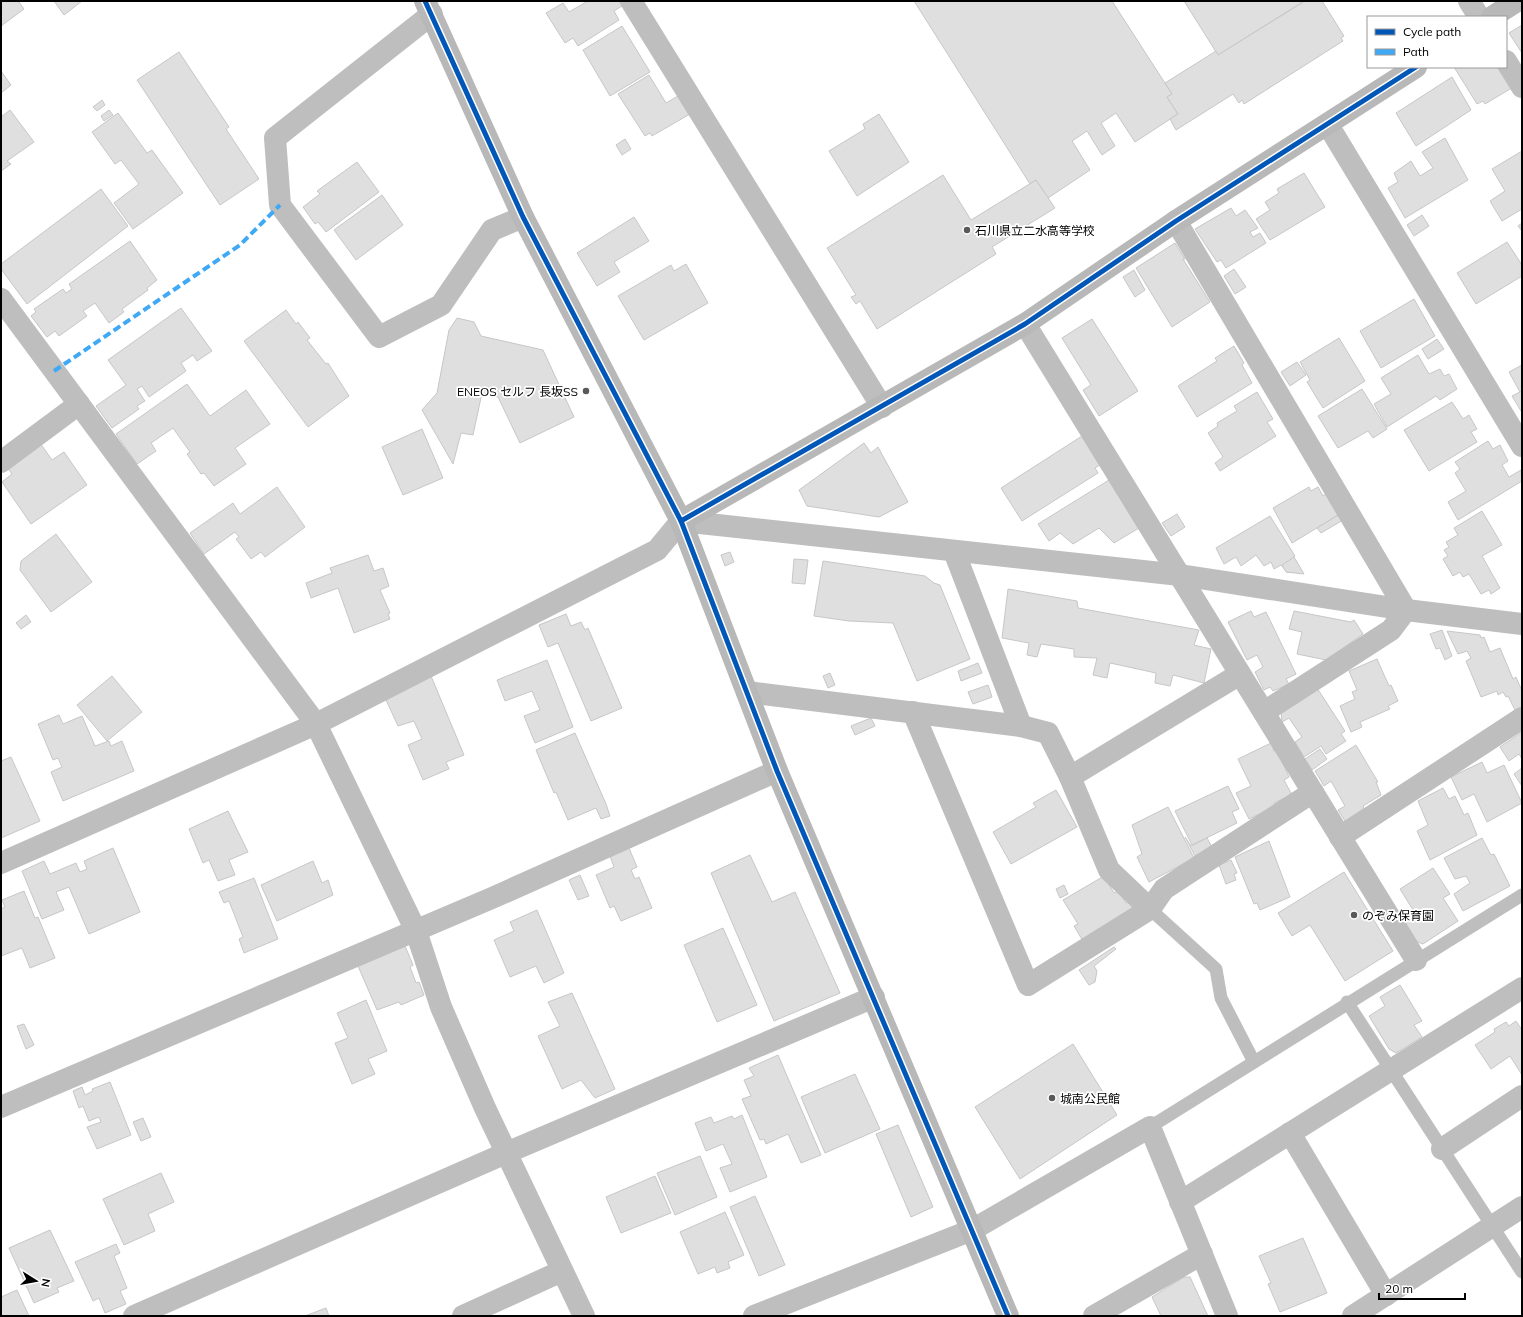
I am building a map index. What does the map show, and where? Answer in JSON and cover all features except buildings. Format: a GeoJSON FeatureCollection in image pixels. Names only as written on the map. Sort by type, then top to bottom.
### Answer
{"type":"FeatureCollection","features":[{"type":"Feature","properties":{"kind":"street"},"geometry":{"type":"LineString","coordinates":[[631,1],[882,407]]}},
{"type":"Feature","properties":{"kind":"street"},"geometry":{"type":"LineString","coordinates":[[1469,1],[1478,16]]}},
{"type":"Feature","properties":{"kind":"street"},"geometry":{"type":"LineString","coordinates":[[1494,16],[1517,1]]}},
{"type":"Feature","properties":{"kind":"street"},"geometry":{"type":"LineString","coordinates":[[523,217],[492,230],[441,306],[379,337],[280,205],[275,138],[428,8],[523,217],[681,521],[777,771],[1008,1316]]}},
{"type":"Feature","properties":{"kind":"street"},"geometry":{"type":"LineString","coordinates":[[1507,63],[1522,87]]}},
{"type":"Feature","properties":{"kind":"street"},"geometry":{"type":"LineString","coordinates":[[1,863],[316,724],[657,550],[681,521],[1025,324],[1176,222],[1414,68]]}},
{"type":"Feature","properties":{"kind":"street"},"geometry":{"type":"LineString","coordinates":[[1328,125],[1522,446]]}},
{"type":"Feature","properties":{"kind":"street"},"geometry":{"type":"LineString","coordinates":[[1176,222],[1406,610]]}},
{"type":"Feature","properties":{"kind":"street"},"geometry":{"type":"LineString","coordinates":[[1,299],[316,724],[416,930],[441,1007],[506,1153],[584,1316]]}},
{"type":"Feature","properties":{"kind":"street"},"geometry":{"type":"LineString","coordinates":[[1025,324],[1416,960]]}},
{"type":"Feature","properties":{"kind":"street"},"geometry":{"type":"LineString","coordinates":[[1,462],[79,404]]}},
{"type":"Feature","properties":{"kind":"street"},"geometry":{"type":"LineString","coordinates":[[681,521],[1180,576],[1406,610],[1522,624]]}},
{"type":"Feature","properties":{"kind":"street"},"geometry":{"type":"LineString","coordinates":[[954,551],[1021,726]]}},
{"type":"Feature","properties":{"kind":"street"},"geometry":{"type":"LineString","coordinates":[[1264,712],[1392,630],[1406,610]]}},
{"type":"Feature","properties":{"kind":"street"},"geometry":{"type":"LineString","coordinates":[[1070,777],[1240,674]]}},
{"type":"Feature","properties":{"kind":"street"},"geometry":{"type":"LineString","coordinates":[[747,692],[1021,726],[1048,733],[1070,777],[1109,870],[1150,909]]}},
{"type":"Feature","properties":{"kind":"street"},"geometry":{"type":"LineString","coordinates":[[913,712],[1028,985],[1150,909],[1164,889],[1313,792]]}},
{"type":"Feature","properties":{"kind":"street"},"geometry":{"type":"LineString","coordinates":[[1340,837],[1522,718]]}},
{"type":"Feature","properties":{"kind":"street"},"geometry":{"type":"LineString","coordinates":[[1,1107],[416,930],[777,771]]}},
{"type":"Feature","properties":{"kind":"street"},"geometry":{"type":"LineString","coordinates":[[1180,1202],[1522,988]]}},
{"type":"Feature","properties":{"kind":"street"},"geometry":{"type":"LineString","coordinates":[[134,1316],[506,1153],[874,997]]}},
{"type":"Feature","properties":{"kind":"street"},"geometry":{"type":"LineString","coordinates":[[1442,1149],[1522,1096]]}},
{"type":"Feature","properties":{"kind":"street"},"geometry":{"type":"LineString","coordinates":[[754,1316],[972,1230],[1150,1127],[1226,1316]]}},
{"type":"Feature","properties":{"kind":"street"},"geometry":{"type":"LineString","coordinates":[[1290,1133],[1386,1295]]}},
{"type":"Feature","properties":{"kind":"street"},"geometry":{"type":"LineString","coordinates":[[1353,1316],[1522,1207]]}},
{"type":"Feature","properties":{"kind":"street"},"geometry":{"type":"LineString","coordinates":[[1094,1316],[1202,1254]]}},
{"type":"Feature","properties":{"kind":"street"},"geometry":{"type":"LineString","coordinates":[[463,1316],[562,1272]]}},
{"type":"Feature","properties":{"kind":"lane"},"geometry":{"type":"LineString","coordinates":[[1150,1127],[1347,1002],[1522,895]]}},
{"type":"Feature","properties":{"kind":"lane"},"geometry":{"type":"LineString","coordinates":[[1150,909],[1216,969],[1221,998],[1254,1062]]}},
{"type":"Feature","properties":{"kind":"lane"},"geometry":{"type":"LineString","coordinates":[[1347,1002],[1522,1272]]}},
{"type":"Feature","properties":{"kind":"marked path"},"geometry":{"type":"LineString","coordinates":[[54,371],[240,245],[280,205]]}},
{"type":"Feature","properties":{"kind":"cycle path"},"geometry":{"type":"LineString","coordinates":[[425,1],[523,217],[681,521],[777,771],[1008,1316]]}},
{"type":"Feature","properties":{"kind":"cycle path"},"geometry":{"type":"LineString","coordinates":[[681,521],[1025,324],[1176,221],[1414,68]]}},
{"type":"Feature","properties":{"kind":"place","name":"石川県立二水高等学校"},"geometry":{"type":"Point","coordinates":[967,230]}},
{"type":"Feature","properties":{"kind":"place","name":"ENEOS セルフ 長坂SS"},"geometry":{"type":"Point","coordinates":[586,391]}},
{"type":"Feature","properties":{"kind":"place","name":"のぞみ保育園"},"geometry":{"type":"Point","coordinates":[1354,915]}},
{"type":"Feature","properties":{"kind":"place","name":"城南公民館"},"geometry":{"type":"Point","coordinates":[1052,1098]}}]}
